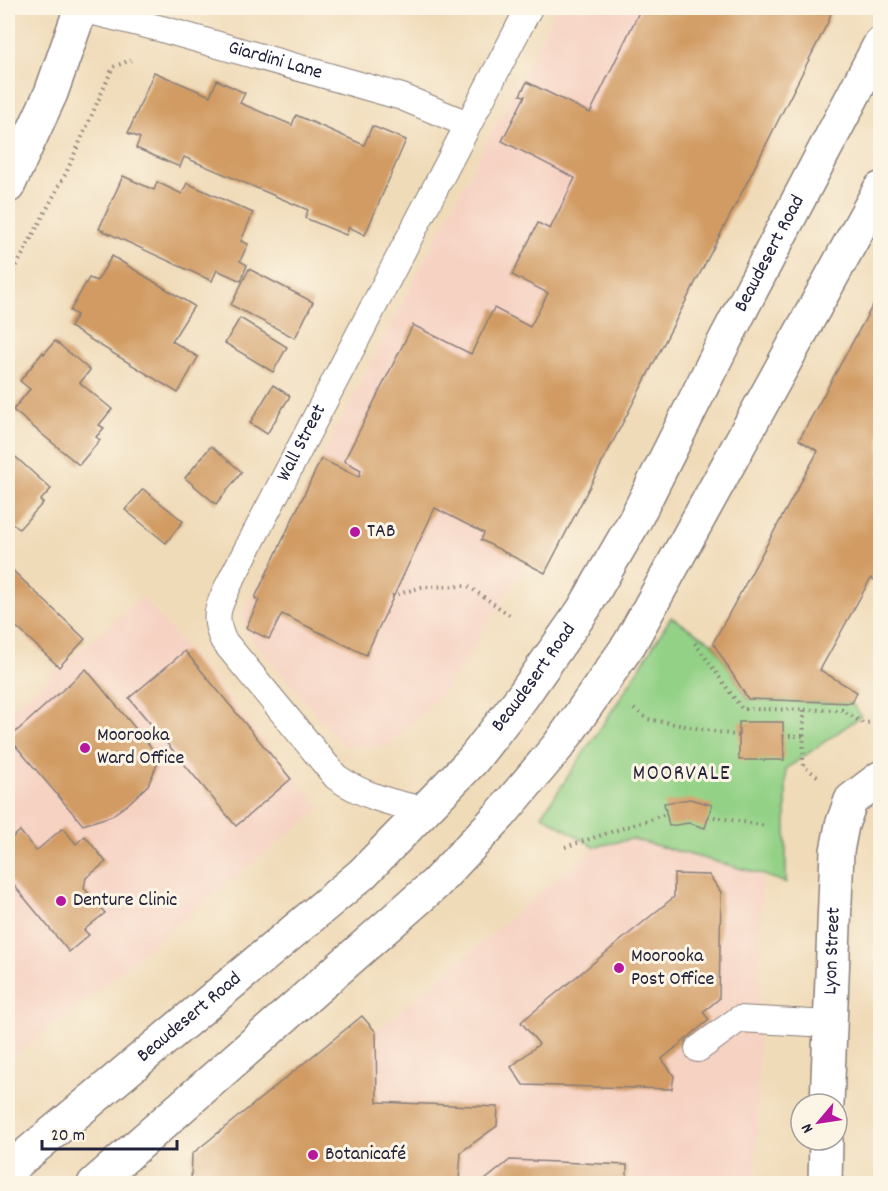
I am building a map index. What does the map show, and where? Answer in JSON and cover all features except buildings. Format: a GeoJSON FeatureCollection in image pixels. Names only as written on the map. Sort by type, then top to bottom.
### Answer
{"type":"FeatureCollection","features":[{"type":"Feature","properties":{"kind":"main road"},"geometry":{"type":"LineString","coordinates":[[8,186],[51,93],[81,8]]}},
{"type":"Feature","properties":{"kind":"main road","name":"Beaudesert Road"},"geometry":{"type":"LineString","coordinates":[[8,1170],[362,873],[472,761],[522,698],[583,610],[635,520],[722,346],[880,44]]}},
{"type":"Feature","properties":{"kind":"main road"},"geometry":{"type":"LineString","coordinates":[[94,1184],[435,884],[500,815],[559,745],[630,643],[880,189]]}},
{"type":"Feature","properties":{"kind":"main road","name":"Lyon Street"},"geometry":{"type":"LineString","coordinates":[[827,1092],[837,851],[842,825],[852,800],[880,778]]}},
{"type":"Feature","properties":{"kind":"main road"},"geometry":{"type":"LineString","coordinates":[[825,1184],[826,1152]]}},
{"type":"Feature","properties":{"kind":"lane","name":"Giardini Lane"},"geometry":{"type":"LineString","coordinates":[[81,8],[402,97],[467,124]]}},
{"type":"Feature","properties":{"kind":"lane","name":"Wall Street"},"geometry":{"type":"LineString","coordinates":[[426,810],[400,806],[354,790],[336,777],[224,640],[217,625],[219,605],[529,8]]}},
{"type":"Feature","properties":{"kind":"lane"},"geometry":{"type":"LineString","coordinates":[[698,1049],[739,1019],[829,1024]]}},
{"type":"Feature","properties":{"kind":"path"},"geometry":{"type":"LineString","coordinates":[[8,282],[67,171],[113,67],[133,59]]}},
{"type":"Feature","properties":{"kind":"path"},"geometry":{"type":"LineString","coordinates":[[392,596],[422,587],[468,586],[511,616]]}},
{"type":"Feature","properties":{"kind":"path"},"geometry":{"type":"LineString","coordinates":[[695,643],[742,708],[842,710],[863,723],[880,722]]}},
{"type":"Feature","properties":{"kind":"path"},"geometry":{"type":"LineString","coordinates":[[629,706],[647,719],[740,736]]}},
{"type":"Feature","properties":{"kind":"path"},"geometry":{"type":"LineString","coordinates":[[803,766],[804,710]]}},
{"type":"Feature","properties":{"kind":"path"},"geometry":{"type":"LineString","coordinates":[[783,736],[804,736]]}},
{"type":"Feature","properties":{"kind":"path"},"geometry":{"type":"LineString","coordinates":[[564,847],[666,814]]}},
{"type":"Feature","properties":{"kind":"path"},"geometry":{"type":"LineString","coordinates":[[708,816],[767,826]]}},
{"type":"Feature","properties":{"kind":"shaded area"},"geometry":{"type":"Polygon","coordinates":[[[557,8],[805,8],[527,564],[444,693],[387,747],[343,746],[244,629],[244,610],[275,556],[321,459],[557,8]]]}},
{"type":"Feature","properties":{"kind":"shaded area"},"geometry":{"type":"Polygon","coordinates":[[[143,597],[321,808],[8,1063],[8,712],[143,597]]]}},
{"type":"Feature","properties":{"kind":"shaded area"},"geometry":{"type":"Polygon","coordinates":[[[632,839],[762,874],[756,1183],[192,1184],[594,847],[632,839]]]}},
{"type":"Feature","properties":{"kind":"green space"},"geometry":{"type":"Polygon","coordinates":[[[671,617],[713,643],[748,699],[852,703],[861,716],[786,769],[786,883],[632,839],[594,847],[542,815],[620,699],[671,617]]]}},
{"type":"Feature","properties":{"kind":"place","name":"TAB"},"geometry":{"type":"Point","coordinates":[355,532]}},
{"type":"Feature","properties":{"kind":"place","name":"Moorooka Ward Office"},"geometry":{"type":"Point","coordinates":[85,748]}},
{"type":"Feature","properties":{"kind":"place","name":"Denture Clinic"},"geometry":{"type":"Point","coordinates":[61,901]}},
{"type":"Feature","properties":{"kind":"place","name":"Moorooka Post Office"},"geometry":{"type":"Point","coordinates":[619,968]}},
{"type":"Feature","properties":{"kind":"place","name":"Botanicafé"},"geometry":{"type":"Point","coordinates":[313,1155]}},
{"type":"Feature","properties":{"kind":"district","name":"MOORVALE"},"geometry":{"type":"Point","coordinates":[682,775]}}]}
